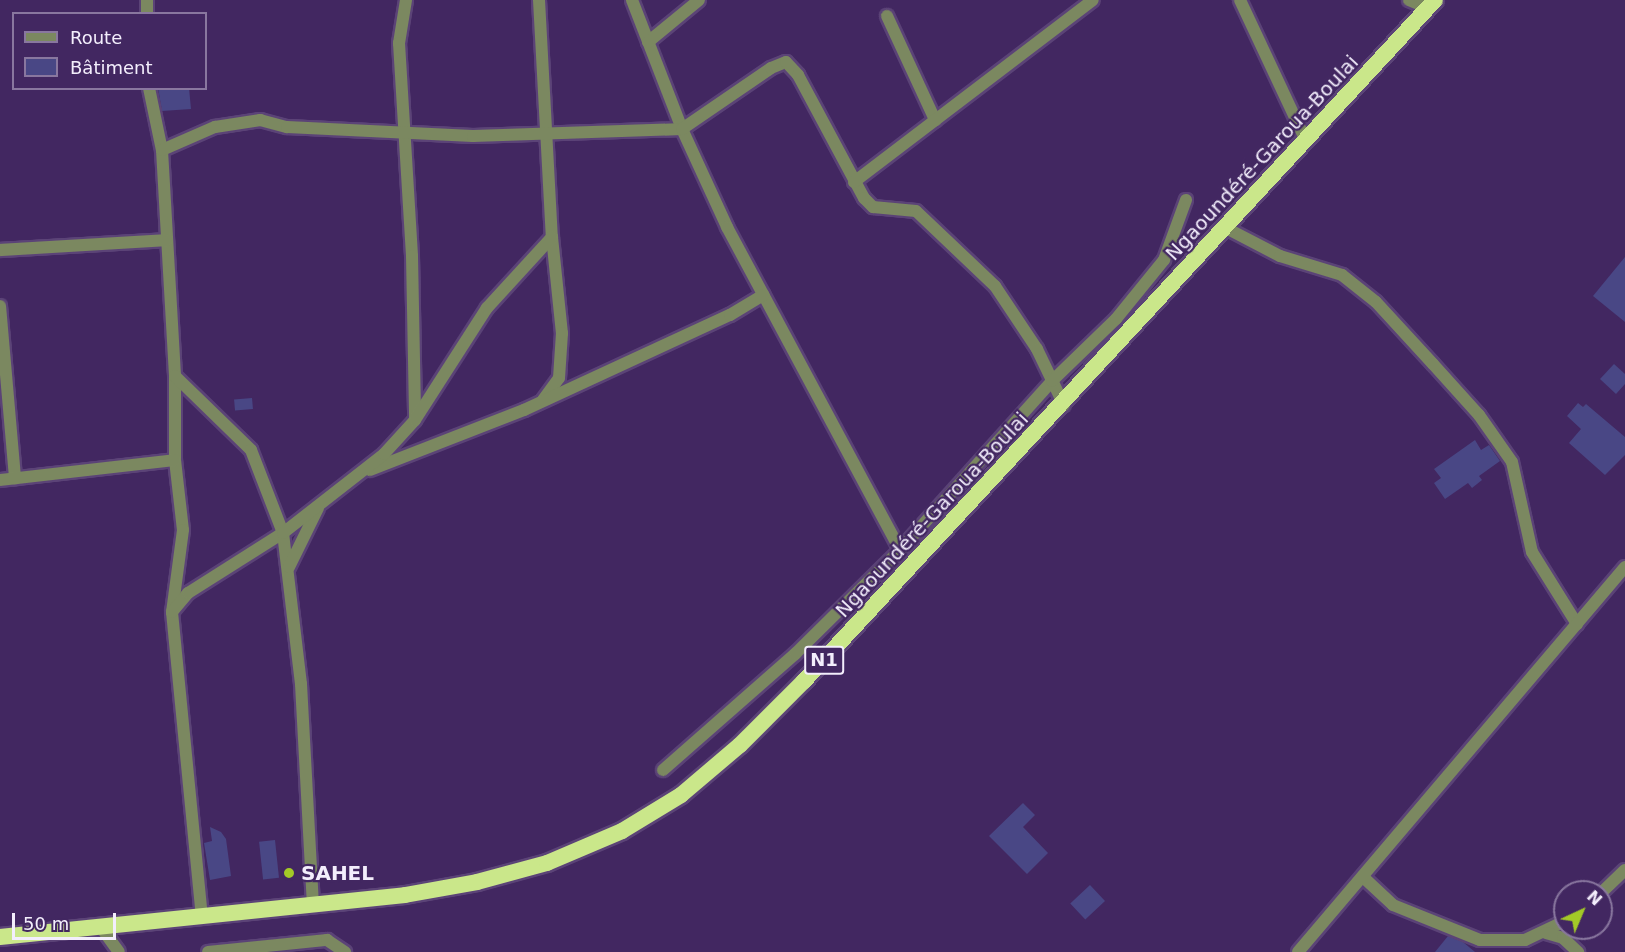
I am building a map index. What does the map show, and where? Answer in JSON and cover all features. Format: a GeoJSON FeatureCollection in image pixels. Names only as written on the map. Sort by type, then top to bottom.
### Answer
{"type":"FeatureCollection","features":[{"type":"Feature","properties":{"kind":"highway","name":"Ngaoundéré-Garoua-Boulai"},"geometry":{"type":"LineString","coordinates":[[0,937],[313,905],[477,882],[547,863],[622,831],[681,795],[740,745],[972,502],[1432,4]]}},
{"type":"Feature","properties":{"kind":"street"},"geometry":{"type":"LineString","coordinates":[[406,0],[399,43],[412,256],[415,420]]}},
{"type":"Feature","properties":{"kind":"street"},"geometry":{"type":"LineString","coordinates":[[539,0],[552,237],[562,333],[559,378],[543,401]]}},
{"type":"Feature","properties":{"kind":"street"},"geometry":{"type":"LineString","coordinates":[[632,0],[682,129],[763,295],[900,550]]}},
{"type":"Feature","properties":{"kind":"street"},"geometry":{"type":"LineString","coordinates":[[648,42],[699,0]]}},
{"type":"Feature","properties":{"kind":"street"},"geometry":{"type":"LineString","coordinates":[[854,182],[1093,0]]}},
{"type":"Feature","properties":{"kind":"street"},"geometry":{"type":"LineString","coordinates":[[1240,0],[1306,141]]}},
{"type":"Feature","properties":{"kind":"street"},"geometry":{"type":"LineString","coordinates":[[1409,0],[1432,4]]}},
{"type":"Feature","properties":{"kind":"street"},"geometry":{"type":"LineString","coordinates":[[887,16],[935,120]]}},
{"type":"Feature","properties":{"kind":"street"},"geometry":{"type":"LineString","coordinates":[[162,150],[215,127],[260,120],[287,127],[403,134],[682,129],[771,68],[786,62],[798,75],[854,182],[873,207],[916,210],[995,286],[1037,349],[1064,405]]}},
{"type":"Feature","properties":{"kind":"street"},"geometry":{"type":"LineString","coordinates":[[149,90],[162,150],[175,376],[175,460],[183,530],[172,612],[202,917]]}},
{"type":"Feature","properties":{"kind":"street"},"geometry":{"type":"LineString","coordinates":[[663,770],[795,654],[900,550],[1052,381],[1151,279],[1174,238],[1186,200]]}},
{"type":"Feature","properties":{"kind":"street"},"geometry":{"type":"LineString","coordinates":[[1226,228],[1280,256],[1342,275],[1376,302],[1479,415],[1512,462],[1532,552],[1577,624]]}},
{"type":"Feature","properties":{"kind":"street"},"geometry":{"type":"LineString","coordinates":[[172,612],[188,592],[283,533],[384,454],[415,420],[487,308],[552,237]]}},
{"type":"Feature","properties":{"kind":"street"},"geometry":{"type":"LineString","coordinates":[[0,250],[167,240]]}},
{"type":"Feature","properties":{"kind":"street"},"geometry":{"type":"LineString","coordinates":[[356,475],[543,401],[729,315],[763,295]]}},
{"type":"Feature","properties":{"kind":"street"},"geometry":{"type":"LineString","coordinates":[[0,306],[15,478]]}},
{"type":"Feature","properties":{"kind":"street"},"geometry":{"type":"LineString","coordinates":[[175,376],[251,450],[283,533],[301,684],[313,905]]}},
{"type":"Feature","properties":{"kind":"street"},"geometry":{"type":"LineString","coordinates":[[0,480],[175,460]]}},
{"type":"Feature","properties":{"kind":"street"},"geometry":{"type":"LineString","coordinates":[[943,500],[972,502]]}},
{"type":"Feature","properties":{"kind":"street"},"geometry":{"type":"LineString","coordinates":[[288,570],[322,502]]}},
{"type":"Feature","properties":{"kind":"street"},"geometry":{"type":"LineString","coordinates":[[1298,952],[1625,567]]}},
{"type":"Feature","properties":{"kind":"street"},"geometry":{"type":"LineString","coordinates":[[1613,882],[1625,870]]}},
{"type":"Feature","properties":{"kind":"street"},"geometry":{"type":"LineString","coordinates":[[1363,877],[1393,905],[1479,940],[1525,940],[1553,929]]}},
{"type":"Feature","properties":{"kind":"street"},"geometry":{"type":"LineString","coordinates":[[100,926],[119,952]]}},
{"type":"Feature","properties":{"kind":"street"},"geometry":{"type":"LineString","coordinates":[[1546,933],[1563,938],[1578,952]]}},
{"type":"Feature","properties":{"kind":"street"},"geometry":{"type":"LineString","coordinates":[[208,952],[327,940],[345,952]]}},
{"type":"Feature","properties":{"kind":"building"},"geometry":{"type":"Polygon","coordinates":[[[158,90],[189,90],[191,109],[162,111],[158,90]]]}},
{"type":"Feature","properties":{"kind":"building"},"geometry":{"type":"Polygon","coordinates":[[[1625,257],[1625,322],[1593,296],[1625,257]]]}},
{"type":"Feature","properties":{"kind":"building"},"geometry":{"type":"Polygon","coordinates":[[[1614,364],[1625,374],[1625,384],[1616,394],[1600,379],[1614,364]]]}},
{"type":"Feature","properties":{"kind":"building"},"geometry":{"type":"Polygon","coordinates":[[[252,398],[253,409],[235,411],[234,400],[252,398]]]}},
{"type":"Feature","properties":{"kind":"building"},"geometry":{"type":"Polygon","coordinates":[[[1578,403],[1583,407],[1586,404],[1625,437],[1625,455],[1605,475],[1569,443],[1581,429],[1567,416],[1578,403]]]}},
{"type":"Feature","properties":{"kind":"building"},"geometry":{"type":"Polygon","coordinates":[[[1475,440],[1481,450],[1489,445],[1500,461],[1479,476],[1482,480],[1472,488],[1468,483],[1445,499],[1434,483],[1441,478],[1434,469],[1475,440]]]}},
{"type":"Feature","properties":{"kind":"building"},"geometry":{"type":"Polygon","coordinates":[[[1023,803],[1035,815],[1023,827],[1048,853],[1027,874],[989,836],[1023,803]]]}},
{"type":"Feature","properties":{"kind":"building"},"geometry":{"type":"Polygon","coordinates":[[[210,827],[221,832],[226,839],[231,876],[210,880],[204,843],[212,841],[210,827]]]}},
{"type":"Feature","properties":{"kind":"building"},"geometry":{"type":"Polygon","coordinates":[[[275,840],[279,878],[263,879],[259,842],[275,840]]]}},
{"type":"Feature","properties":{"kind":"building"},"geometry":{"type":"Polygon","coordinates":[[[1090,885],[1105,901],[1085,920],[1070,903],[1090,885]]]}},
{"type":"Feature","properties":{"kind":"building"},"geometry":{"type":"Polygon","coordinates":[[[1448,936],[1463,942],[1475,952],[1435,952],[1448,936]]]}},
{"type":"Feature","properties":{"kind":"place","name":"SAHEL"},"geometry":{"type":"Point","coordinates":[289,873]}}]}
